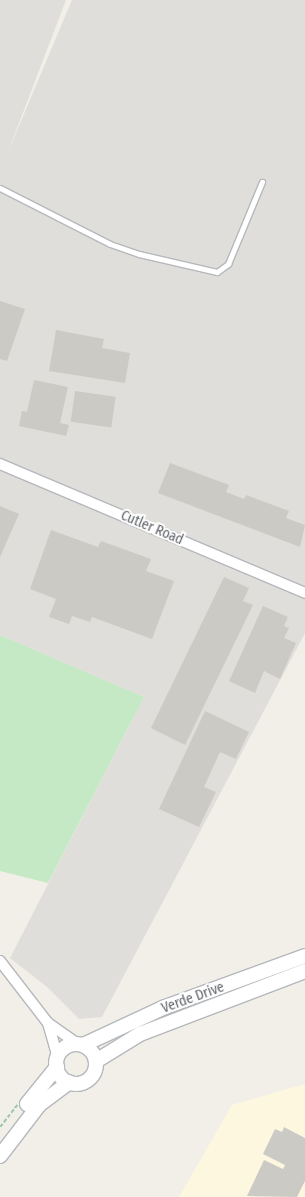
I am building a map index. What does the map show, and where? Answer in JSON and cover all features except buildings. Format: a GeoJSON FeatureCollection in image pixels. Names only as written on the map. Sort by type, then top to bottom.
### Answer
{"type":"FeatureCollection","features":[{"type":"Feature","properties":{"kind":"main road","name":"Verde Drive"},"geometry":{"type":"LineString","coordinates":[[80,1045],[165,1007],[305,956]]}},
{"type":"Feature","properties":{"kind":"main road","name":"Verde Drive"},"geometry":{"type":"LineString","coordinates":[[99,1063],[140,1034],[305,971]]}},
{"type":"Feature","properties":{"kind":"main road"},"geometry":{"type":"LineString","coordinates":[[0,1140],[68,1046],[80,1045],[92,1051],[99,1063],[88,1080],[71,1085],[39,1105],[0,1156]]}},
{"type":"Feature","properties":{"kind":"main road"},"geometry":{"type":"LineString","coordinates":[[57,1062],[71,1085]]}},
{"type":"Feature","properties":{"kind":"street","name":"Cutler Road"},"geometry":{"type":"LineString","coordinates":[[0,464],[305,593]]}},
{"type":"Feature","properties":{"kind":"street"},"geometry":{"type":"LineString","coordinates":[[0,961],[48,1023],[80,1045]]}},
{"type":"Feature","properties":{"kind":"street"},"geometry":{"type":"LineString","coordinates":[[48,1023],[57,1062]]}},
{"type":"Feature","properties":{"kind":"lane"},"geometry":{"type":"LineString","coordinates":[[0,188],[110,244],[139,254],[217,272],[228,264],[262,182]]}},
{"type":"Feature","properties":{"kind":"path"},"geometry":{"type":"LineString","coordinates":[[71,1085],[93,1083],[99,1063]]}},
{"type":"Feature","properties":{"kind":"shaded area"},"geometry":{"type":"Polygon","coordinates":[[[0,0],[66,0],[8,152],[72,0],[305,0],[305,633],[102,1017],[79,1019],[47,987],[10,958],[144,697],[0,635],[0,0]]]}},
{"type":"Feature","properties":{"kind":"shaded area"},"geometry":{"type":"Polygon","coordinates":[[[305,1084],[305,1197],[179,1197],[232,1105],[305,1084]]]}},
{"type":"Feature","properties":{"kind":"green space"},"geometry":{"type":"Polygon","coordinates":[[[0,635],[144,697],[48,883],[0,871],[0,635]]]}}]}
